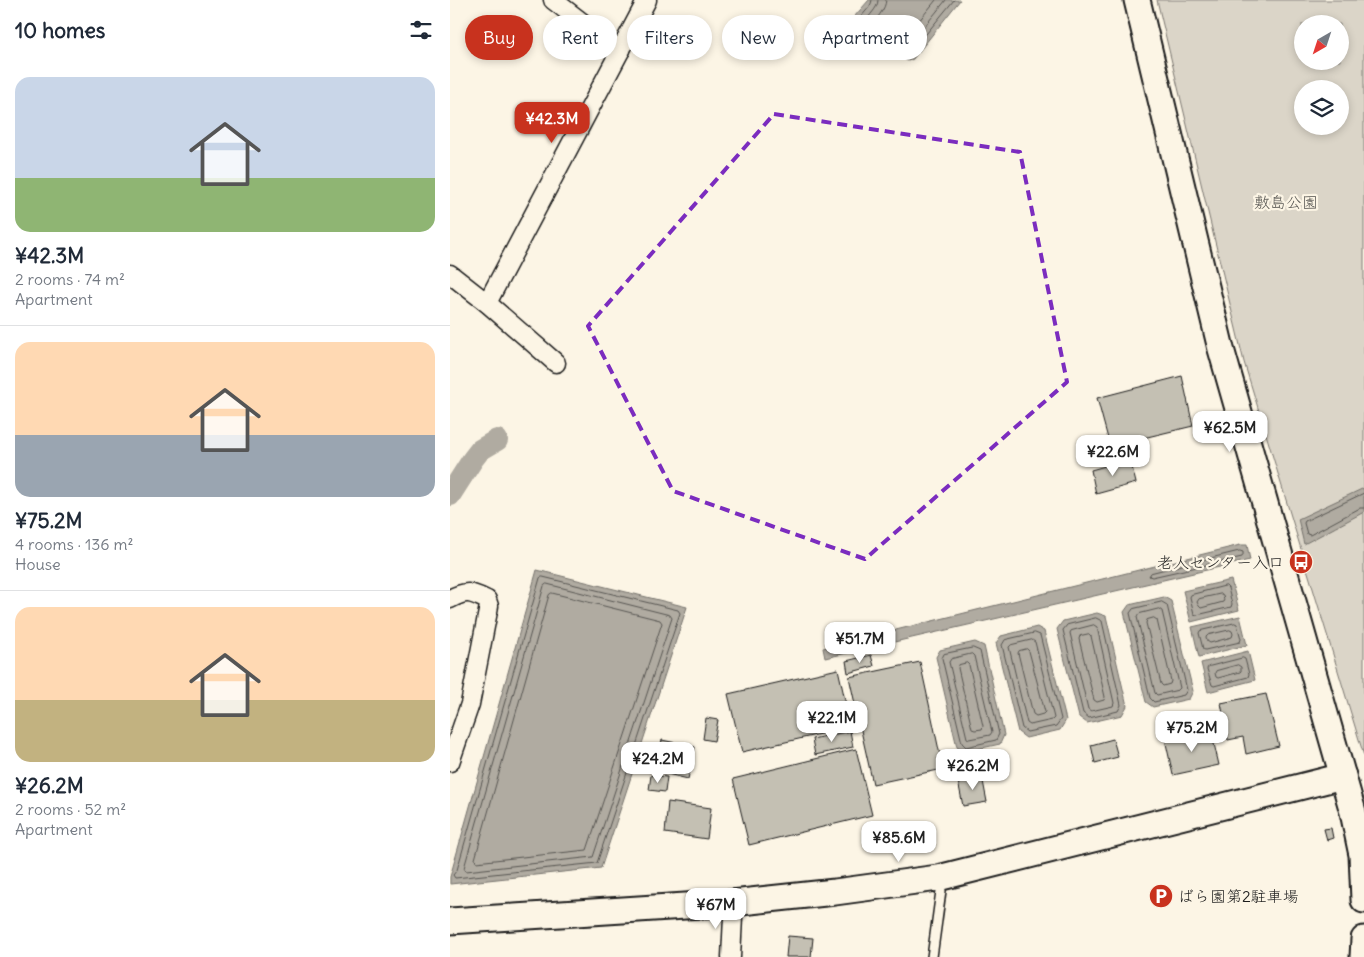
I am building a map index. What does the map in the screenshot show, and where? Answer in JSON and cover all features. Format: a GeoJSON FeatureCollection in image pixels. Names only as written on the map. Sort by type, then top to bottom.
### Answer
{"type":"FeatureCollection","features":[{"type":"Feature","properties":{"kind":"street"},"geometry":{"type":"LineString","coordinates":[[553,0],[621,50]]}},
{"type":"Feature","properties":{"kind":"street"},"geometry":{"type":"LineString","coordinates":[[487,304],[647,0]]}},
{"type":"Feature","properties":{"kind":"street"},"geometry":{"type":"LineString","coordinates":[[1137,0],[1221,349],[1356,826],[1362,855],[1364,900]]}},
{"type":"Feature","properties":{"kind":"street"},"geometry":{"type":"LineString","coordinates":[[450,274],[556,363]]}},
{"type":"Feature","properties":{"kind":"street"},"geometry":{"type":"LineString","coordinates":[[450,599],[461,593],[468,592],[487,600],[489,606],[470,704],[450,762]]}},
{"type":"Feature","properties":{"kind":"street"},"geometry":{"type":"LineString","coordinates":[[450,921],[732,902],[835,892],[938,878],[1343,776]]}},
{"type":"Feature","properties":{"kind":"street"},"geometry":{"type":"LineString","coordinates":[[730,957],[734,917],[732,902]]}},
{"type":"Feature","properties":{"kind":"street"},"geometry":{"type":"LineString","coordinates":[[1363,957],[1364,939]]}},
{"type":"Feature","properties":{"kind":"lane"},"geometry":{"type":"LineString","coordinates":[[932,957],[941,891],[938,878]]}},
{"type":"Feature","properties":{"kind":"highlighted area"},"geometry":{"type":"Polygon","coordinates":[[[774,114],[1020,152],[1067,382],[865,559],[673,491],[588,326],[774,114]]]}},
{"type":"Feature","properties":{"kind":"green space","name":"敷島公園"},"geometry":{"type":"Polygon","coordinates":[[[1157,0],[1364,0],[1364,756],[1244,362],[1157,0]]]}},
{"type":"Feature","properties":{"kind":"water"},"geometry":{"type":"Polygon","coordinates":[[[869,0],[960,0],[927,41],[927,15],[856,15],[869,0]]]}},
{"type":"Feature","properties":{"kind":"water"},"geometry":{"type":"Polygon","coordinates":[[[1364,488],[1364,512],[1304,544],[1298,519],[1364,488]]]}},
{"type":"Feature","properties":{"kind":"water"},"geometry":{"type":"Polygon","coordinates":[[[1240,545],[1247,545],[1250,560],[825,658],[823,648],[1240,545]]]}},
{"type":"Feature","properties":{"kind":"water"},"geometry":{"type":"Polygon","coordinates":[[[537,570],[687,607],[601,868],[450,884],[450,877],[537,570]]]}},
{"type":"Feature","properties":{"kind":"water"},"geometry":{"type":"Polygon","coordinates":[[[1231,580],[1239,610],[1191,622],[1183,591],[1231,580]]]}},
{"type":"Feature","properties":{"kind":"water"},"geometry":{"type":"Polygon","coordinates":[[[1164,597],[1171,601],[1193,691],[1189,699],[1153,707],[1146,702],[1124,612],[1129,605],[1164,597]]]}},
{"type":"Feature","properties":{"kind":"water"},"geometry":{"type":"Polygon","coordinates":[[[1097,613],[1106,616],[1127,706],[1122,715],[1087,723],[1079,717],[1057,629],[1063,621],[1097,613]]]}},
{"type":"Feature","properties":{"kind":"water"},"geometry":{"type":"Polygon","coordinates":[[[1240,616],[1247,645],[1199,657],[1192,627],[1240,616]]]}},
{"type":"Feature","properties":{"kind":"water"},"geometry":{"type":"Polygon","coordinates":[[[1037,627],[1044,631],[1066,720],[1060,730],[1026,738],[1018,732],[996,643],[1001,636],[1037,627]]]}},
{"type":"Feature","properties":{"kind":"water"},"geometry":{"type":"Polygon","coordinates":[[[975,642],[984,646],[1004,735],[1000,744],[964,752],[957,747],[936,657],[940,650],[975,642]]]}},
{"type":"Feature","properties":{"kind":"water"},"geometry":{"type":"Polygon","coordinates":[[[1248,651],[1255,680],[1208,692],[1201,663],[1248,651]]]}},
{"type":"Feature","properties":{"kind":"building"},"geometry":{"type":"Polygon","coordinates":[[[1182,376],[1193,426],[1110,446],[1097,398],[1182,376]]]}},
{"type":"Feature","properties":{"kind":"building"},"geometry":{"type":"Polygon","coordinates":[[[1130,459],[1136,483],[1096,494],[1091,470],[1130,459]]]}},
{"type":"Feature","properties":{"kind":"building"},"geometry":{"type":"Polygon","coordinates":[[[871,655],[874,666],[848,673],[846,661],[871,655]]]}},
{"type":"Feature","properties":{"kind":"building"},"geometry":{"type":"Polygon","coordinates":[[[920,662],[943,769],[873,784],[849,677],[920,662]]]}},
{"type":"Feature","properties":{"kind":"building"},"geometry":{"type":"Polygon","coordinates":[[[838,669],[851,727],[742,752],[728,694],[838,669]]]}},
{"type":"Feature","properties":{"kind":"building"},"geometry":{"type":"Polygon","coordinates":[[[1266,694],[1279,746],[1246,754],[1243,737],[1228,740],[1221,703],[1266,694]]]}},
{"type":"Feature","properties":{"kind":"building"},"geometry":{"type":"Polygon","coordinates":[[[706,718],[718,720],[714,741],[703,739],[706,718]]]}},
{"type":"Feature","properties":{"kind":"building"},"geometry":{"type":"Polygon","coordinates":[[[850,731],[853,747],[815,755],[812,739],[850,731]]]}},
{"type":"Feature","properties":{"kind":"building"},"geometry":{"type":"Polygon","coordinates":[[[1211,731],[1219,765],[1173,775],[1165,739],[1211,731]]]}},
{"type":"Feature","properties":{"kind":"building"},"geometry":{"type":"Polygon","coordinates":[[[1113,739],[1118,757],[1095,763],[1091,745],[1113,739]]]}},
{"type":"Feature","properties":{"kind":"building"},"geometry":{"type":"Polygon","coordinates":[[[662,740],[695,747],[688,779],[655,771],[662,740]]]}},
{"type":"Feature","properties":{"kind":"building"},"geometry":{"type":"Polygon","coordinates":[[[856,749],[872,815],[749,845],[733,779],[856,749]]]}},
{"type":"Feature","properties":{"kind":"building"},"geometry":{"type":"Polygon","coordinates":[[[651,775],[667,777],[665,792],[649,790],[651,775]]]}},
{"type":"Feature","properties":{"kind":"building"},"geometry":{"type":"Polygon","coordinates":[[[982,776],[987,802],[963,806],[958,781],[982,776]]]}},
{"type":"Feature","properties":{"kind":"building"},"geometry":{"type":"Polygon","coordinates":[[[668,802],[711,808],[707,839],[665,833],[668,802]]]}},
{"type":"Feature","properties":{"kind":"building"},"geometry":{"type":"Polygon","coordinates":[[[1331,828],[1333,838],[1327,840],[1324,829],[1331,828]]]}},
{"type":"Feature","properties":{"kind":"building"},"geometry":{"type":"Polygon","coordinates":[[[788,936],[813,938],[811,957],[786,957],[788,936]]]}},
{"type":"Feature","properties":{"kind":"waterway"},"geometry":{"type":"LineString","coordinates":[[450,495],[480,450],[497,440]]}},
{"type":"Feature","properties":{"kind":"place","name":"老人センター入口"},"geometry":{"type":"Point","coordinates":[1301,562]}},
{"type":"Feature","properties":{"kind":"place","name":"ばら園第2駐車場"},"geometry":{"type":"Point","coordinates":[1161,896]}}]}
